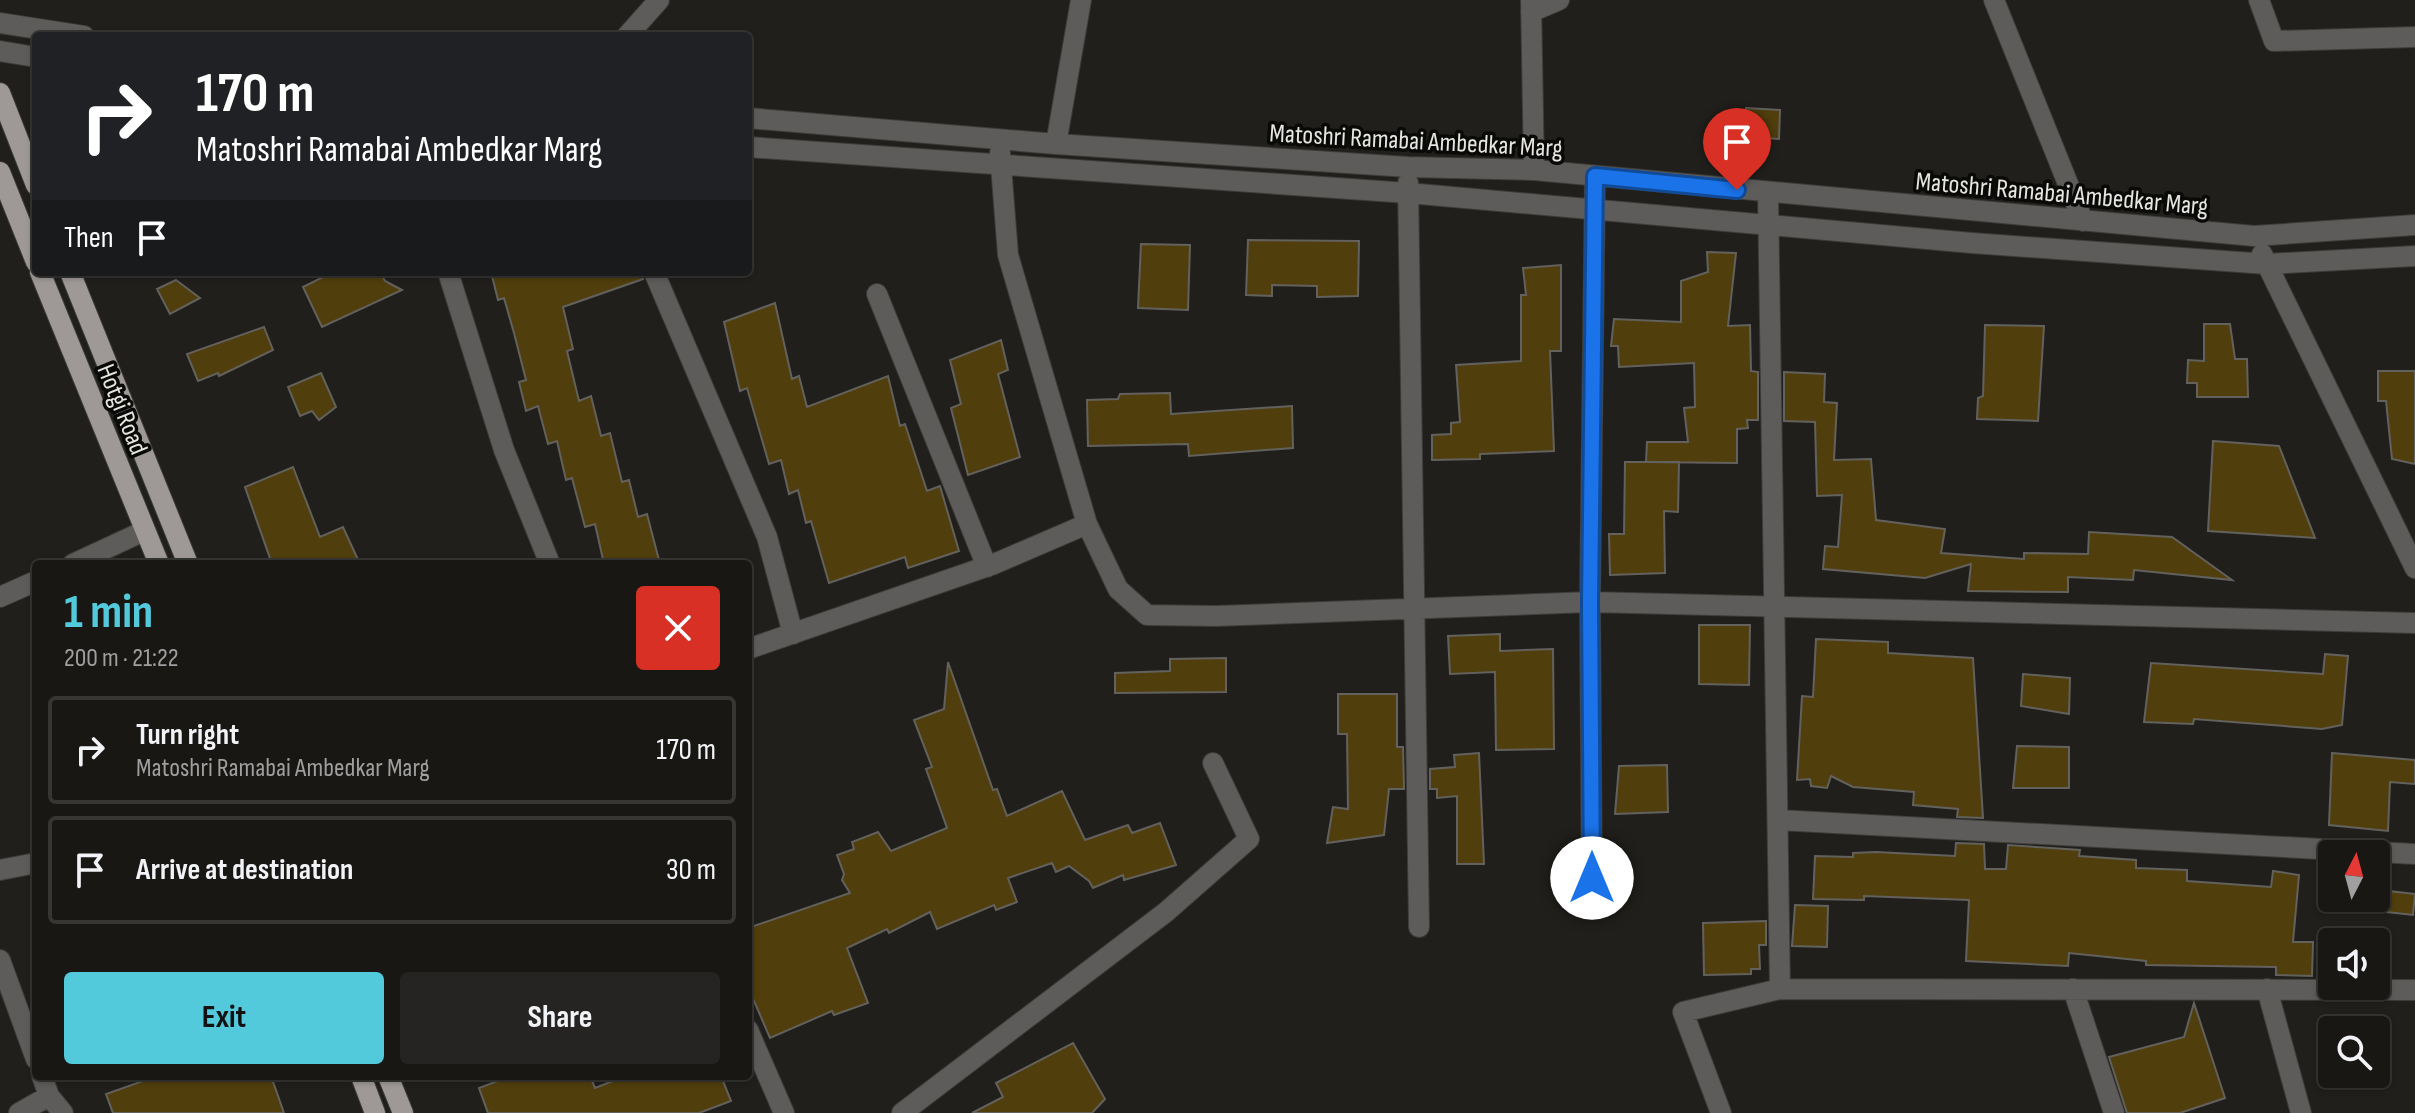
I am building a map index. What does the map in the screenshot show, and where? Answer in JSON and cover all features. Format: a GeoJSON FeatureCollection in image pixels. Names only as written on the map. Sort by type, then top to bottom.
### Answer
{"type":"FeatureCollection","features":[{"type":"Feature","properties":{"kind":"main road"},"geometry":{"type":"LineString","coordinates":[[0,93],[32,175]]}},
{"type":"Feature","properties":{"kind":"main road"},"geometry":{"type":"LineString","coordinates":[[0,172],[32,252]]}},
{"type":"Feature","properties":{"kind":"main road","name":"Hotgi Road"},"geometry":{"type":"LineString","coordinates":[[42,276],[157,560]]}},
{"type":"Feature","properties":{"kind":"main road","name":"Hotgi Road"},"geometry":{"type":"LineString","coordinates":[[72,276],[186,560]]}},
{"type":"Feature","properties":{"kind":"main road"},"geometry":{"type":"LineString","coordinates":[[363,1080],[375,1113]]}},
{"type":"Feature","properties":{"kind":"main road"},"geometry":{"type":"LineString","coordinates":[[390,1080],[403,1113]]}},
{"type":"Feature","properties":{"kind":"street"},"geometry":{"type":"LineString","coordinates":[[631,32],[659,0]]}},
{"type":"Feature","properties":{"kind":"street"},"geometry":{"type":"LineString","coordinates":[[1056,144],[1081,0]]}},
{"type":"Feature","properties":{"kind":"street"},"geometry":{"type":"LineString","coordinates":[[1534,170],[1531,6],[1559,0]]}},
{"type":"Feature","properties":{"kind":"street"},"geometry":{"type":"LineString","coordinates":[[1994,0],[2083,221]]}},
{"type":"Feature","properties":{"kind":"street"},"geometry":{"type":"LineString","coordinates":[[2259,0],[2274,41],[2415,37]]}},
{"type":"Feature","properties":{"kind":"street"},"geometry":{"type":"LineString","coordinates":[[0,23],[58,32]]}},
{"type":"Feature","properties":{"kind":"street"},"geometry":{"type":"LineString","coordinates":[[0,51],[32,56]]}},
{"type":"Feature","properties":{"kind":"street","name":"Matoshri Ramabai Ambedkar Marg"},"geometry":{"type":"LineString","coordinates":[[752,118],[1056,144],[1408,167],[1534,170],[2254,236],[2415,225]]}},
{"type":"Feature","properties":{"kind":"street"},"geometry":{"type":"LineString","coordinates":[[999,140],[1008,255],[1087,524],[1118,589],[1147,615],[1590,602],[2415,623]]}},
{"type":"Feature","properties":{"kind":"street"},"geometry":{"type":"LineString","coordinates":[[752,147],[1408,193],[2267,264],[2415,256]]}},
{"type":"Feature","properties":{"kind":"street"},"geometry":{"type":"LineString","coordinates":[[1408,167],[1419,927]]}},
{"type":"Feature","properties":{"kind":"street"},"geometry":{"type":"LineString","coordinates":[[1592,909],[1590,602],[1595,176]]}},
{"type":"Feature","properties":{"kind":"street"},"geometry":{"type":"LineString","coordinates":[[1768,193],[1780,989]]}},
{"type":"Feature","properties":{"kind":"street"},"geometry":{"type":"LineString","coordinates":[[2254,236],[2415,568]]}},
{"type":"Feature","properties":{"kind":"street"},"geometry":{"type":"LineString","coordinates":[[449,276],[504,450],[548,560]]}},
{"type":"Feature","properties":{"kind":"street"},"geometry":{"type":"LineString","coordinates":[[656,276],[767,537],[793,634]]}},
{"type":"Feature","properties":{"kind":"street"},"geometry":{"type":"LineString","coordinates":[[877,294],[987,567]]}},
{"type":"Feature","properties":{"kind":"street"},"geometry":{"type":"LineString","coordinates":[[752,648],[987,567],[1087,524]]}},
{"type":"Feature","properties":{"kind":"street"},"geometry":{"type":"LineString","coordinates":[[82,560],[144,531]]}},
{"type":"Feature","properties":{"kind":"street"},"geometry":{"type":"LineString","coordinates":[[0,597],[32,583]]}},
{"type":"Feature","properties":{"kind":"street"},"geometry":{"type":"LineString","coordinates":[[902,1113],[1166,912],[1249,839],[1213,763]]}},
{"type":"Feature","properties":{"kind":"street"},"geometry":{"type":"LineString","coordinates":[[1778,820],[2415,854]]}},
{"type":"Feature","properties":{"kind":"street"},"geometry":{"type":"LineString","coordinates":[[0,870],[32,864]]}},
{"type":"Feature","properties":{"kind":"street"},"geometry":{"type":"LineString","coordinates":[[0,960],[32,1048]]}},
{"type":"Feature","properties":{"kind":"street"},"geometry":{"type":"LineString","coordinates":[[1721,1113],[1683,1012],[1780,989],[2415,990]]}},
{"type":"Feature","properties":{"kind":"street"},"geometry":{"type":"LineString","coordinates":[[2073,989],[2114,1113]]}},
{"type":"Feature","properties":{"kind":"street"},"geometry":{"type":"LineString","coordinates":[[2267,989],[2301,1113]]}},
{"type":"Feature","properties":{"kind":"street"},"geometry":{"type":"LineString","coordinates":[[752,1039],[784,1113]]}},
{"type":"Feature","properties":{"kind":"street"},"geometry":{"type":"LineString","coordinates":[[43,1080],[49,1096],[63,1113]]}},
{"type":"Feature","properties":{"kind":"street"},"geometry":{"type":"LineString","coordinates":[[19,1113],[49,1096]]}},
{"type":"Feature","properties":{"kind":"building"},"geometry":{"type":"Polygon","coordinates":[[[1746,108],[1780,110],[1779,139],[1744,137],[1746,108]]]}},
{"type":"Feature","properties":{"kind":"building"},"geometry":{"type":"Polygon","coordinates":[[[1248,240],[1359,241],[1358,296],[1317,297],[1317,286],[1272,285],[1272,296],[1246,295],[1248,240]]]}},
{"type":"Feature","properties":{"kind":"building"},"geometry":{"type":"Polygon","coordinates":[[[1141,244],[1190,245],[1188,310],[1138,308],[1141,244]]]}},
{"type":"Feature","properties":{"kind":"building"},"geometry":{"type":"Polygon","coordinates":[[[1707,252],[1736,253],[1728,326],[1750,325],[1751,371],[1758,372],[1758,420],[1747,420],[1748,428],[1737,429],[1737,463],[1646,462],[1647,442],[1688,442],[1684,408],[1695,407],[1694,363],[1619,367],[1618,346],[1611,346],[1614,319],[1681,322],[1681,281],[1708,272],[1707,252]]]}},
{"type":"Feature","properties":{"kind":"building"},"geometry":{"type":"Polygon","coordinates":[[[1561,265],[1561,351],[1550,351],[1554,451],[1480,454],[1480,459],[1432,460],[1432,435],[1451,434],[1451,423],[1460,422],[1456,365],[1521,361],[1521,295],[1526,295],[1523,268],[1561,265]]]}},
{"type":"Feature","properties":{"kind":"building"},"geometry":{"type":"Polygon","coordinates":[[[325,276],[382,276],[385,281],[402,290],[322,327],[303,287],[325,276]]]}},
{"type":"Feature","properties":{"kind":"building"},"geometry":{"type":"Polygon","coordinates":[[[492,276],[642,276],[643,279],[563,307],[573,349],[567,351],[579,401],[591,396],[601,436],[610,433],[622,482],[629,480],[638,517],[647,514],[659,560],[603,560],[595,524],[585,527],[572,478],[566,480],[557,441],[548,444],[538,406],[526,411],[519,382],[526,380],[504,298],[498,300],[492,276]]]}},
{"type":"Feature","properties":{"kind":"building"},"geometry":{"type":"Polygon","coordinates":[[[176,280],[200,298],[170,314],[157,289],[176,280]]]}},
{"type":"Feature","properties":{"kind":"building"},"geometry":{"type":"Polygon","coordinates":[[[775,303],[792,379],[799,376],[807,407],[888,376],[900,426],[905,424],[927,491],[940,486],[959,551],[908,568],[905,557],[829,583],[811,521],[806,523],[798,490],[789,494],[781,460],[769,464],[747,388],[740,391],[724,322],[775,303]]]}},
{"type":"Feature","properties":{"kind":"building"},"geometry":{"type":"Polygon","coordinates":[[[2204,324],[2230,324],[2235,359],[2247,359],[2248,397],[2197,397],[2197,383],[2187,383],[2188,360],[2204,361],[2204,324]]]}},
{"type":"Feature","properties":{"kind":"building"},"geometry":{"type":"Polygon","coordinates":[[[1985,325],[2044,326],[2038,421],[1977,419],[1978,398],[1983,396],[1985,325]]]}},
{"type":"Feature","properties":{"kind":"building"},"geometry":{"type":"Polygon","coordinates":[[[264,327],[273,350],[219,376],[218,373],[198,381],[187,354],[264,327]]]}},
{"type":"Feature","properties":{"kind":"building"},"geometry":{"type":"Polygon","coordinates":[[[1001,340],[1008,370],[998,374],[1020,457],[968,475],[951,408],[961,404],[950,360],[1001,340]]]}},
{"type":"Feature","properties":{"kind":"building"},"geometry":{"type":"Polygon","coordinates":[[[2378,371],[2415,371],[2415,464],[2392,459],[2386,401],[2378,401],[2378,371]]]}},
{"type":"Feature","properties":{"kind":"building"},"geometry":{"type":"Polygon","coordinates":[[[1784,372],[1825,374],[1824,402],[1837,403],[1834,460],[1871,459],[1876,520],[1945,529],[1941,553],[2024,559],[2024,553],[2088,554],[2089,532],[2172,537],[2232,580],[2134,570],[2133,580],[2068,577],[2068,592],[1968,591],[1971,564],[1925,578],[1823,569],[1825,546],[1838,547],[1842,495],[1817,496],[1815,422],[1784,421],[1784,372]]]}},
{"type":"Feature","properties":{"kind":"building"},"geometry":{"type":"Polygon","coordinates":[[[321,373],[336,407],[319,420],[312,411],[300,416],[288,387],[321,373]]]}},
{"type":"Feature","properties":{"kind":"building"},"geometry":{"type":"Polygon","coordinates":[[[1170,393],[1171,414],[1292,406],[1293,448],[1189,456],[1188,444],[1088,446],[1087,400],[1118,399],[1120,394],[1170,393]]]}},
{"type":"Feature","properties":{"kind":"building"},"geometry":{"type":"Polygon","coordinates":[[[2213,441],[2279,446],[2315,538],[2208,531],[2213,441]]]}},
{"type":"Feature","properties":{"kind":"building"},"geometry":{"type":"Polygon","coordinates":[[[1625,462],[1679,462],[1678,512],[1664,511],[1665,573],[1610,575],[1609,534],[1624,534],[1625,462]]]}},
{"type":"Feature","properties":{"kind":"building"},"geometry":{"type":"Polygon","coordinates":[[[293,467],[320,537],[343,527],[358,560],[271,560],[245,487],[293,467]]]}},
{"type":"Feature","properties":{"kind":"building"},"geometry":{"type":"Polygon","coordinates":[[[1699,625],[1750,625],[1749,685],[1699,684],[1699,625]]]}},
{"type":"Feature","properties":{"kind":"building"},"geometry":{"type":"Polygon","coordinates":[[[1500,634],[1500,651],[1553,649],[1554,749],[1496,750],[1495,672],[1450,674],[1448,636],[1500,634]]]}},
{"type":"Feature","properties":{"kind":"building"},"geometry":{"type":"Polygon","coordinates":[[[1816,639],[1888,642],[1888,653],[1973,658],[1983,818],[1957,817],[1958,809],[1913,805],[1914,792],[1853,787],[1831,776],[1827,788],[1811,786],[1810,779],[1797,780],[1802,696],[1813,697],[1816,639]]]}},
{"type":"Feature","properties":{"kind":"building"},"geometry":{"type":"Polygon","coordinates":[[[2325,654],[2348,656],[2342,725],[2322,729],[2194,719],[2193,724],[2144,722],[2151,663],[2323,674],[2325,654]]]}},
{"type":"Feature","properties":{"kind":"building"},"geometry":{"type":"Polygon","coordinates":[[[1226,658],[1226,692],[1115,693],[1115,673],[1170,671],[1170,659],[1226,658]]]}},
{"type":"Feature","properties":{"kind":"building"},"geometry":{"type":"Polygon","coordinates":[[[948,662],[993,790],[997,789],[1007,816],[1062,791],[1085,840],[1128,825],[1132,833],[1160,823],[1176,865],[1124,880],[1123,875],[1093,888],[1089,881],[1069,866],[1056,872],[1052,863],[1008,878],[1017,902],[996,910],[994,905],[937,929],[930,912],[889,933],[887,929],[847,948],[868,1003],[834,1015],[832,1011],[770,1038],[752,996],[752,927],[850,893],[842,880],[844,874],[837,855],[854,849],[852,842],[878,832],[891,851],[947,828],[926,769],[932,767],[914,720],[944,709],[948,662]]]}},
{"type":"Feature","properties":{"kind":"building"},"geometry":{"type":"Polygon","coordinates":[[[2023,674],[2070,678],[2069,714],[2021,706],[2023,674]]]}},
{"type":"Feature","properties":{"kind":"building"},"geometry":{"type":"Polygon","coordinates":[[[1338,694],[1397,694],[1397,747],[1403,747],[1404,789],[1389,789],[1384,835],[1327,843],[1333,807],[1348,809],[1347,734],[1338,734],[1338,694]]]}},
{"type":"Feature","properties":{"kind":"building"},"geometry":{"type":"Polygon","coordinates":[[[2017,746],[2069,747],[2069,788],[2013,788],[2017,746]]]}},
{"type":"Feature","properties":{"kind":"building"},"geometry":{"type":"Polygon","coordinates":[[[1479,753],[1484,864],[1457,864],[1457,796],[1437,798],[1437,789],[1430,789],[1430,769],[1455,767],[1454,755],[1479,753]]]}},
{"type":"Feature","properties":{"kind":"building"},"geometry":{"type":"Polygon","coordinates":[[[2332,753],[2415,760],[2415,784],[2390,782],[2388,831],[2329,825],[2332,753]]]}},
{"type":"Feature","properties":{"kind":"building"},"geometry":{"type":"Polygon","coordinates":[[[1667,765],[1668,812],[1615,814],[1619,766],[1667,765]]]}},
{"type":"Feature","properties":{"kind":"building"},"geometry":{"type":"Polygon","coordinates":[[[1956,843],[1984,844],[1985,869],[2006,869],[2008,845],[2080,850],[2079,856],[2136,860],[2136,868],[2187,870],[2187,881],[2271,887],[2273,871],[2299,875],[2293,942],[2313,942],[2312,976],[2276,975],[2276,967],[2146,965],[2146,961],[2069,953],[2068,966],[1966,961],[1969,900],[1864,896],[1864,900],[1813,899],[1815,856],[1853,857],[1853,853],[1876,852],[1955,856],[1956,843]]]}},
{"type":"Feature","properties":{"kind":"building"},"geometry":{"type":"Polygon","coordinates":[[[2390,891],[2415,894],[2413,915],[2387,912],[2390,912],[2390,891]]]}},
{"type":"Feature","properties":{"kind":"building"},"geometry":{"type":"Polygon","coordinates":[[[1795,905],[1828,906],[1827,947],[1792,946],[1795,905]]]}},
{"type":"Feature","properties":{"kind":"building"},"geometry":{"type":"Polygon","coordinates":[[[1766,921],[1766,945],[1759,945],[1760,969],[1751,969],[1751,974],[1704,975],[1703,923],[1766,921]]]}},
{"type":"Feature","properties":{"kind":"building"},"geometry":{"type":"Polygon","coordinates":[[[2194,1003],[2225,1098],[2180,1113],[2127,1113],[2109,1057],[2184,1037],[2194,1003]]]}},
{"type":"Feature","properties":{"kind":"building"},"geometry":{"type":"Polygon","coordinates":[[[1073,1043],[1105,1099],[1092,1113],[972,1113],[1003,1097],[996,1083],[1073,1043]]]}},
{"type":"Feature","properties":{"kind":"building"},"geometry":{"type":"Polygon","coordinates":[[[146,1080],[272,1080],[284,1113],[113,1113],[106,1094],[146,1080]]]}},
{"type":"Feature","properties":{"kind":"building"},"geometry":{"type":"Polygon","coordinates":[[[500,1080],[592,1080],[595,1088],[616,1080],[723,1080],[731,1101],[699,1113],[488,1113],[479,1088],[500,1080]]]}},
{"type":"Feature","properties":{"kind":"route"},"geometry":{"type":"LineString","coordinates":[[1592,878],[1590,602],[1595,176],[1737,190]]}}]}
